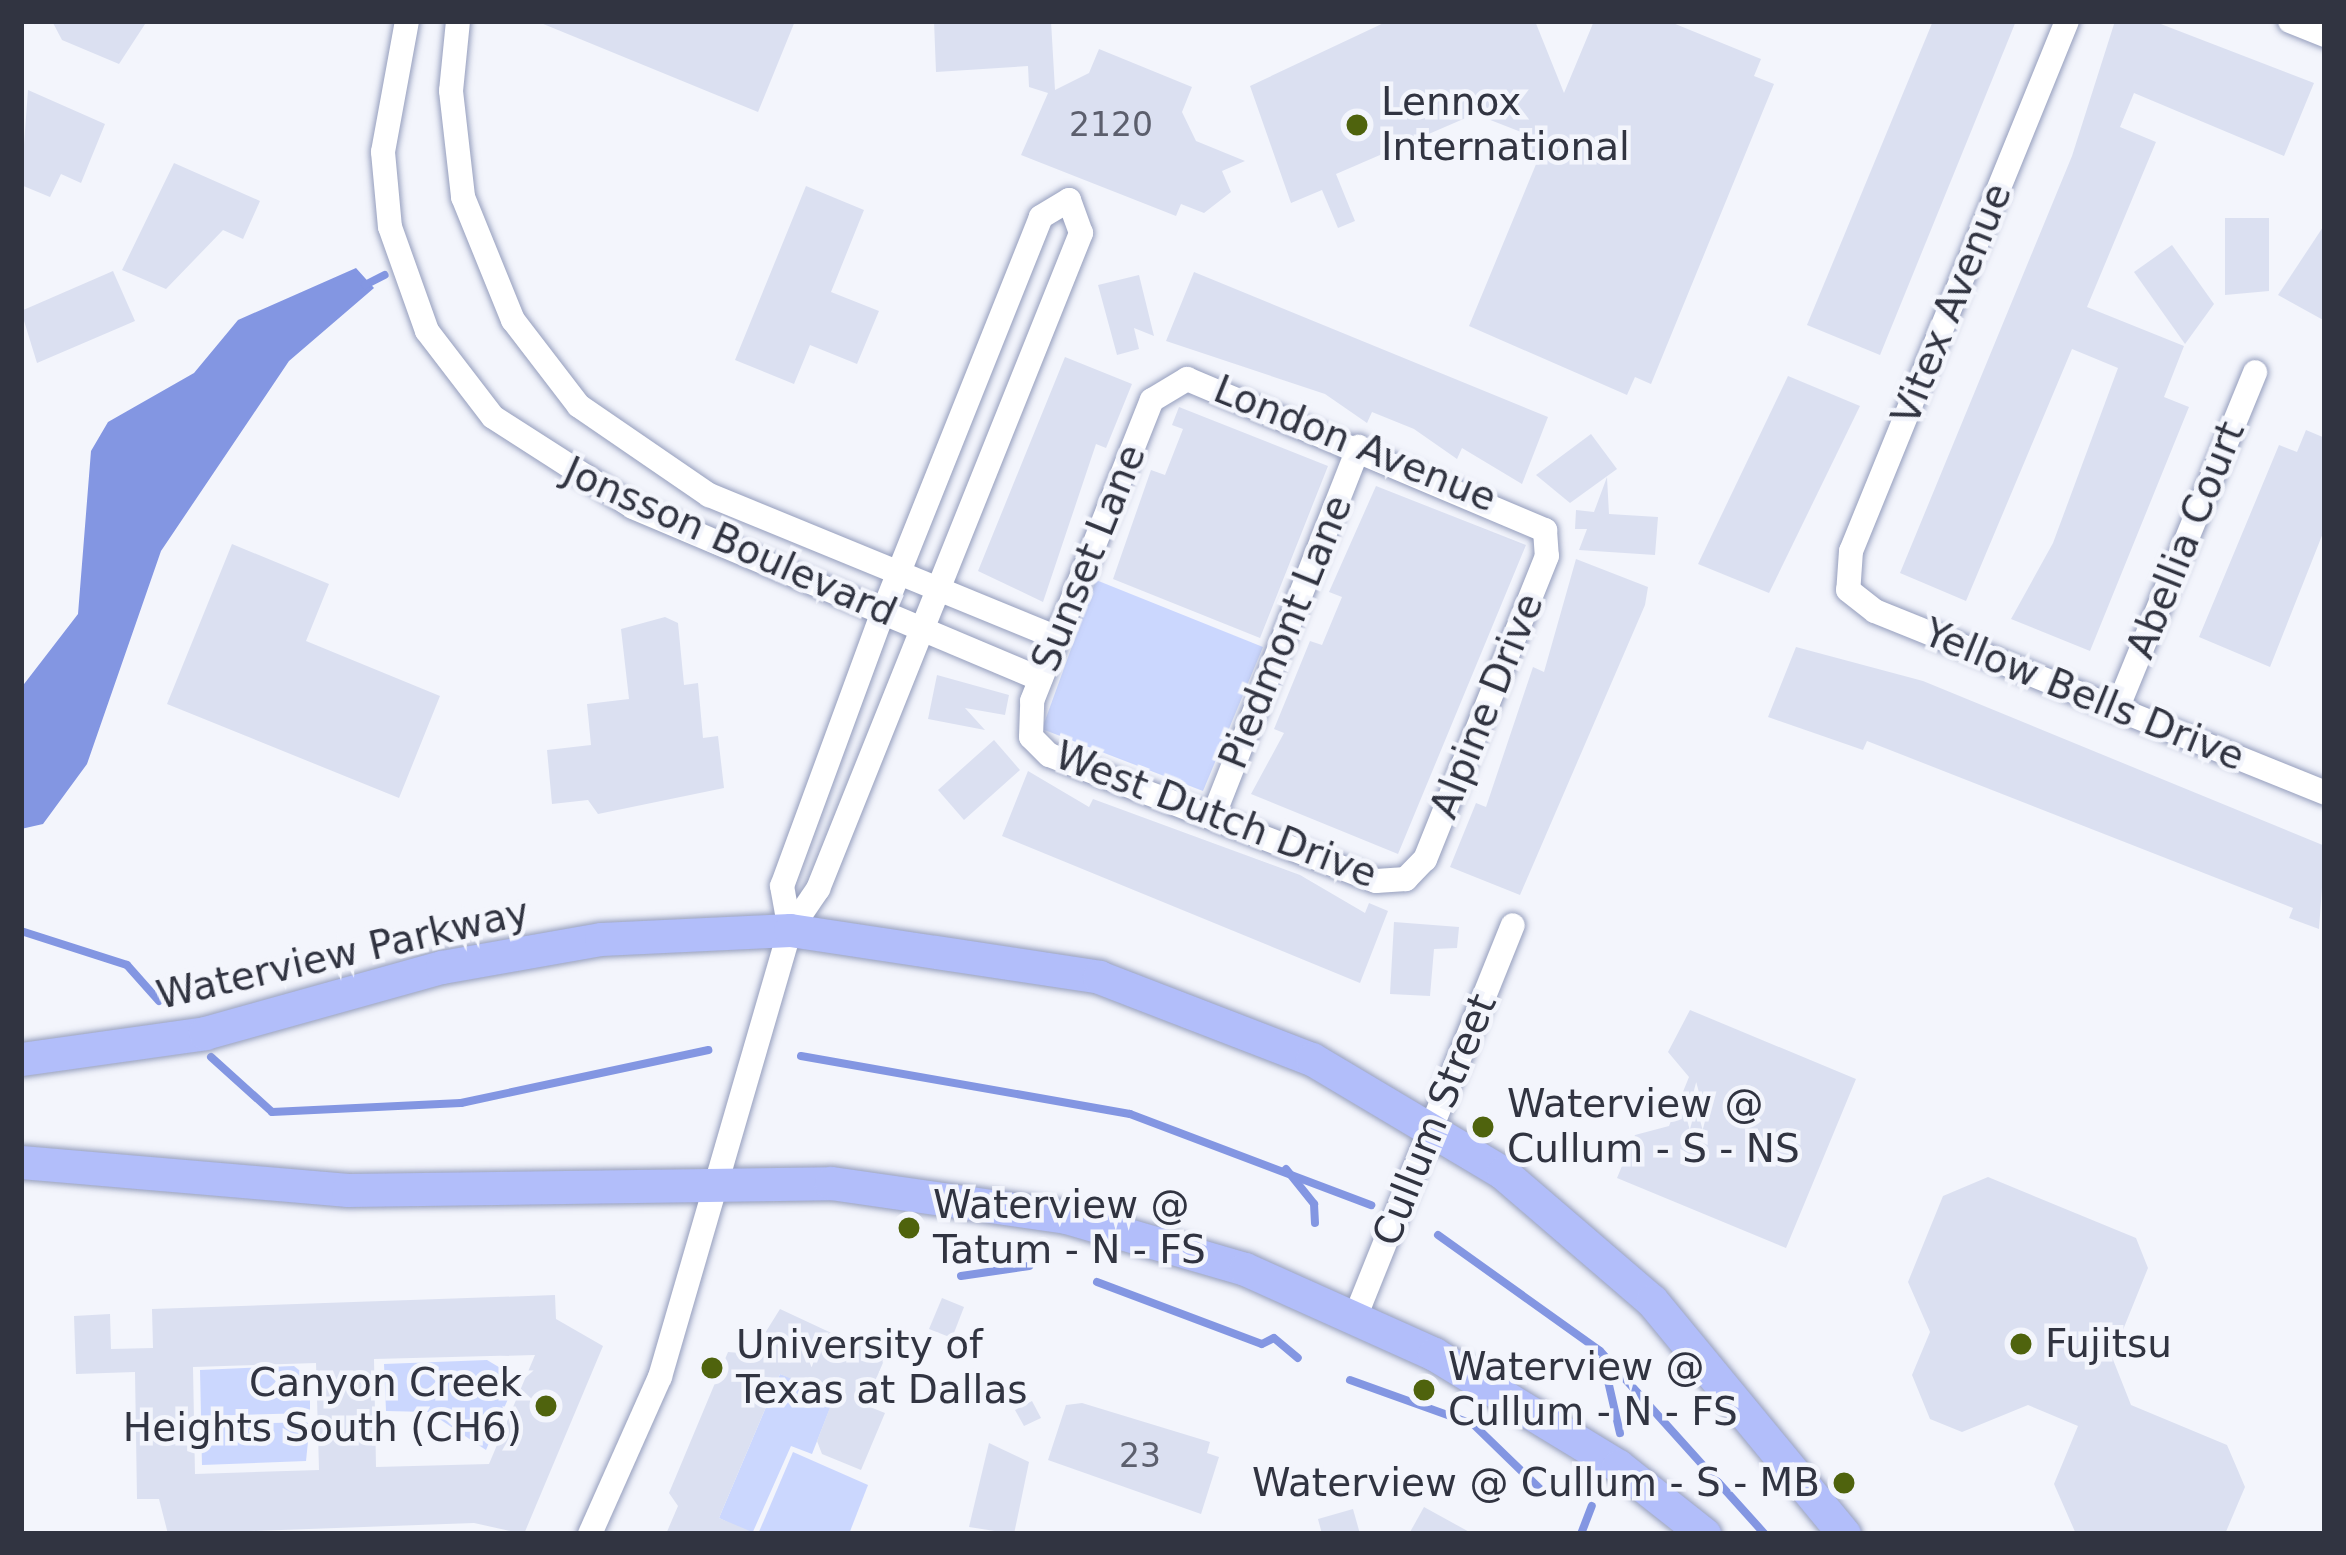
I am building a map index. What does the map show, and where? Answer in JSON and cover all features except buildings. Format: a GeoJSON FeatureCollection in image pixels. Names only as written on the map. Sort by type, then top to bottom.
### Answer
{"type":"FeatureCollection","features":[{"type":"Feature","properties":{"kind":"main road","name":"Waterview Parkway"},"geometry":{"type":"LineString","coordinates":[[21,1059],[241,1025],[502,954],[790,930],[1099,977],[1256,1034],[1432,1124],[1652,1300],[1844,1534]]}},
{"type":"Feature","properties":{"kind":"main road"},"geometry":{"type":"LineString","coordinates":[[21,1162],[348,1190],[718,1180],[916,1190],[1066,1217],[1357,1316],[1534,1411],[1704,1534]]}},
{"type":"Feature","properties":{"kind":"street","name":"Jonsson Boulevard"},"geometry":{"type":"LineString","coordinates":[[407,21],[383,152],[390,227],[412,304],[473,393],[521,442],[594,488],[1040,679]]}},
{"type":"Feature","properties":{"kind":"street","name":"Jonsson Boulevard"},"geometry":{"type":"LineString","coordinates":[[458,21],[451,91],[463,196],[492,280],[547,368],[650,465],[1057,638]]}},
{"type":"Feature","properties":{"kind":"street","name":"Vitex Avenue"},"geometry":{"type":"LineString","coordinates":[[1848,590],[1851,551],[2067,21]]}},
{"type":"Feature","properties":{"kind":"street"},"geometry":{"type":"LineString","coordinates":[[2290,21],[2325,35]]}},
{"type":"Feature","properties":{"kind":"street"},"geometry":{"type":"LineString","coordinates":[[590,1534],[660,1377],[790,930],[818,889],[918,627],[1081,233],[1070,200],[1041,217],[884,609],[782,886],[790,930]]}},
{"type":"Feature","properties":{"kind":"street"},"geometry":{"type":"LineString","coordinates":[[999,322],[1038,337]]}},
{"type":"Feature","properties":{"kind":"street","name":"Abellia Court"},"geometry":{"type":"LineString","coordinates":[[2117,709],[2255,372]]}},
{"type":"Feature","properties":{"kind":"street","name":"London Avenue"},"geometry":{"type":"LineString","coordinates":[[1164,385],[1200,381],[1542,526]]}},
{"type":"Feature","properties":{"kind":"street","name":"Sunset Lane"},"geometry":{"type":"LineString","coordinates":[[1030,737],[1040,679],[1164,385]]}},
{"type":"Feature","properties":{"kind":"street","name":"Piedmont Lane"},"geometry":{"type":"LineString","coordinates":[[1213,817],[1359,447]]}},
{"type":"Feature","properties":{"kind":"street","name":"Alpine Drive"},"geometry":{"type":"LineString","coordinates":[[1406,879],[1425,860],[1547,556],[1542,526]]}},
{"type":"Feature","properties":{"kind":"street","name":"Yellow Bells Drive"},"geometry":{"type":"LineString","coordinates":[[1848,590],[2117,709],[2325,793]]}},
{"type":"Feature","properties":{"kind":"street","name":"West Dutch Drive"},"geometry":{"type":"LineString","coordinates":[[1030,737],[1048,754],[1376,881],[1406,879]]}},
{"type":"Feature","properties":{"kind":"street","name":"Cullum Street"},"geometry":{"type":"LineString","coordinates":[[1357,1316],[1513,925]]}},
{"type":"Feature","properties":{"kind":"shaded area"},"geometry":{"type":"Polygon","coordinates":[[[1096,580],[1263,647],[1203,791],[1042,729],[1096,580]]]}},
{"type":"Feature","properties":{"kind":"shaded area"},"geometry":{"type":"Polygon","coordinates":[[[487,1360],[517,1378],[486,1450],[429,1412],[386,1411],[384,1364],[487,1360]]]}},
{"type":"Feature","properties":{"kind":"shaded area"},"geometry":{"type":"Polygon","coordinates":[[[294,1366],[310,1379],[310,1413],[201,1416],[200,1370],[294,1366]]]}},
{"type":"Feature","properties":{"kind":"shaded area"},"geometry":{"type":"Polygon","coordinates":[[[780,1374],[836,1393],[812,1454],[791,1446],[752,1534],[719,1518],[780,1374]]]}},
{"type":"Feature","properties":{"kind":"shaded area"},"geometry":{"type":"Polygon","coordinates":[[[310,1422],[306,1461],[202,1465],[201,1425],[310,1422]]]}},
{"type":"Feature","properties":{"kind":"shaded area"},"geometry":{"type":"Polygon","coordinates":[[[793,1452],[868,1485],[849,1534],[758,1534],[793,1452]]]}},
{"type":"Feature","properties":{"kind":"water"},"geometry":{"type":"Polygon","coordinates":[[[356,268],[374,288],[289,361],[161,551],[87,764],[43,824],[21,829],[21,688],[78,614],[91,451],[108,422],[194,373],[238,320],[356,268]]]}},
{"type":"Feature","properties":{"kind":"waterway"},"geometry":{"type":"LineString","coordinates":[[365,285],[385,275]]}},
{"type":"Feature","properties":{"kind":"waterway"},"geometry":{"type":"LineString","coordinates":[[21,931],[127,965],[159,1001]]}},
{"type":"Feature","properties":{"kind":"waterway"},"geometry":{"type":"LineString","coordinates":[[211,1057],[272,1112],[461,1103],[708,1050]]}},
{"type":"Feature","properties":{"kind":"waterway"},"geometry":{"type":"LineString","coordinates":[[801,1056],[1130,1114],[1371,1205]]}},
{"type":"Feature","properties":{"kind":"waterway"},"geometry":{"type":"LineString","coordinates":[[1286,1169],[1314,1204],[1315,1223]]}},
{"type":"Feature","properties":{"kind":"waterway"},"geometry":{"type":"LineString","coordinates":[[1438,1235],[1600,1351],[1765,1534]]}},
{"type":"Feature","properties":{"kind":"waterway"},"geometry":{"type":"LineString","coordinates":[[961,1276],[1029,1266]]}},
{"type":"Feature","properties":{"kind":"waterway"},"geometry":{"type":"LineString","coordinates":[[1097,1282],[1262,1344],[1274,1338]]}},
{"type":"Feature","properties":{"kind":"waterway"},"geometry":{"type":"LineString","coordinates":[[1274,1338],[1298,1358]]}},
{"type":"Feature","properties":{"kind":"waterway"},"geometry":{"type":"LineString","coordinates":[[1603,1359],[1620,1433]]}},
{"type":"Feature","properties":{"kind":"waterway"},"geometry":{"type":"LineString","coordinates":[[1350,1380],[1473,1424],[1540,1489]]}},
{"type":"Feature","properties":{"kind":"waterway"},"geometry":{"type":"LineString","coordinates":[[1581,1534],[1592,1506]]}},
{"type":"Feature","properties":{"kind":"place","name":"Lennox International"},"geometry":{"type":"Point","coordinates":[1357,125]}},
{"type":"Feature","properties":{"kind":"place","name":"Waterview @ Cullum - S - NS"},"geometry":{"type":"Point","coordinates":[1483,1127]}},
{"type":"Feature","properties":{"kind":"place","name":"Waterview @ Tatum - N - FS"},"geometry":{"type":"Point","coordinates":[909,1228]}},
{"type":"Feature","properties":{"kind":"place","name":"Fujitsu"},"geometry":{"type":"Point","coordinates":[2021,1344]}},
{"type":"Feature","properties":{"kind":"place","name":"University of Texas at Dallas"},"geometry":{"type":"Point","coordinates":[712,1368]}},
{"type":"Feature","properties":{"kind":"place","name":"Waterview @ Cullum - N - FS"},"geometry":{"type":"Point","coordinates":[1424,1390]}},
{"type":"Feature","properties":{"kind":"place","name":"Canyon Creek Heights South (CH6)"},"geometry":{"type":"Point","coordinates":[546,1406]}},
{"type":"Feature","properties":{"kind":"place","name":"Waterview @ Cullum - S - MB"},"geometry":{"type":"Point","coordinates":[1844,1483]}}]}
